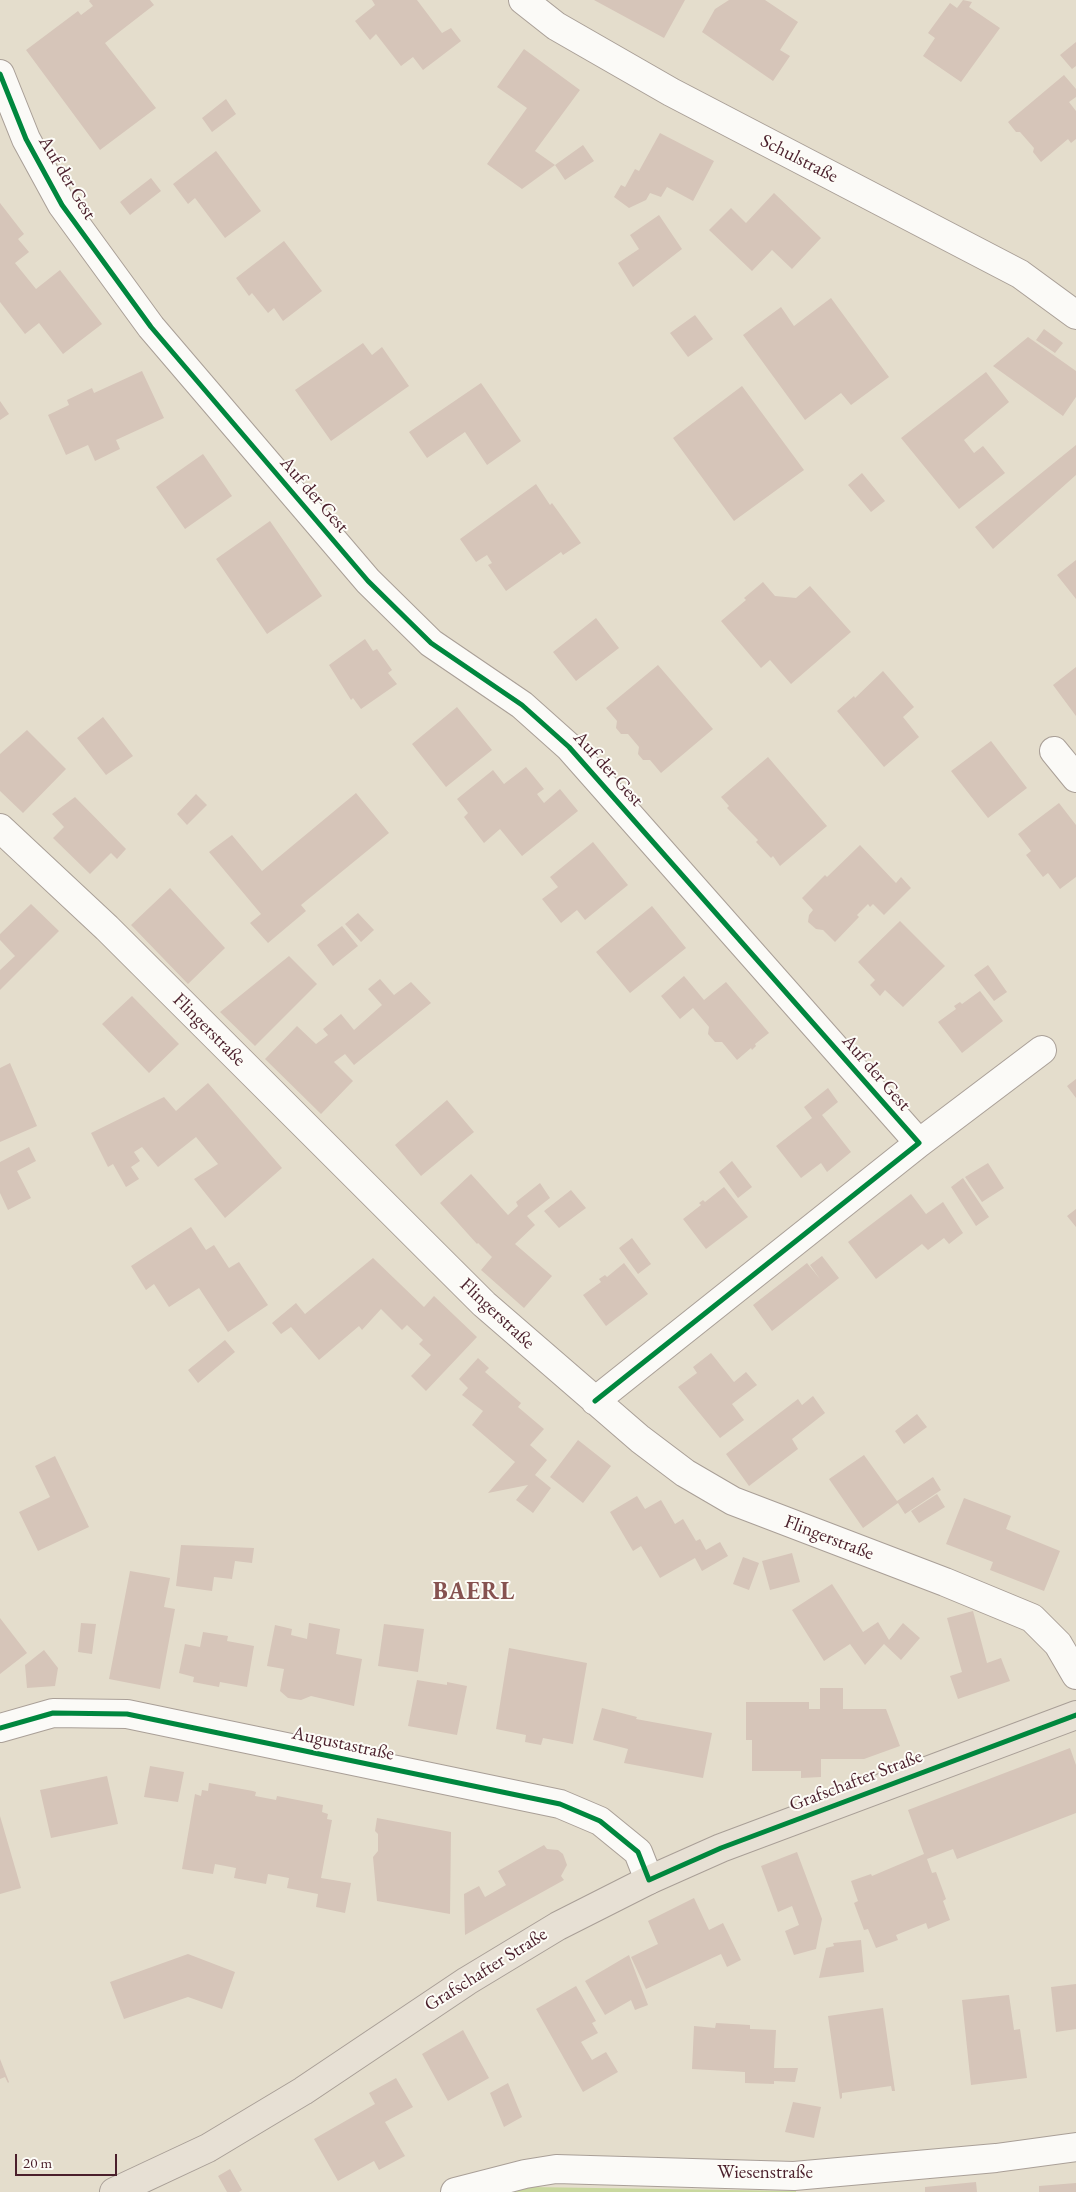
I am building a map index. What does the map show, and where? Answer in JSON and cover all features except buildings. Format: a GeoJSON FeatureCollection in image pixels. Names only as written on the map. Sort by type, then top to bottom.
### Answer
{"type":"FeatureCollection","features":[{"type":"Feature","properties":{"kind":"main road","name":"Grafschafter Straße"},"geometry":{"type":"LineString","coordinates":[[114,2192],[208,2148],[303,2091],[467,1981],[558,1926],[649,1880],[721,1848],[1076,1715]]}},
{"type":"Feature","properties":{"kind":"street","name":"Schulstraße"},"geometry":{"type":"LineString","coordinates":[[523,0],[556,26],[671,92],[1020,274],[1076,315]]}},
{"type":"Feature","properties":{"kind":"street","name":"Auf der Gest"},"geometry":{"type":"LineString","coordinates":[[1,78],[26,139],[62,205],[140,312],[368,581],[431,643],[522,705],[569,747],[919,1143]]}},
{"type":"Feature","properties":{"kind":"street"},"geometry":{"type":"LineString","coordinates":[[1054,751],[1076,777]]}},
{"type":"Feature","properties":{"kind":"street","name":"Flingerstraße"},"geometry":{"type":"LineString","coordinates":[[0,828],[114,935],[484,1304],[595,1401],[685,1473],[733,1501],[945,1582],[1032,1618],[1058,1644],[1076,1675]]}},
{"type":"Feature","properties":{"kind":"street"},"geometry":{"type":"LineString","coordinates":[[595,1401],[919,1143],[1042,1050]]}},
{"type":"Feature","properties":{"kind":"street","name":"Augustastraße"},"geometry":{"type":"LineString","coordinates":[[0,1728],[53,1713],[127,1714],[560,1804],[600,1821],[638,1852],[649,1880]]}},
{"type":"Feature","properties":{"kind":"street","name":"Wiesenstraße"},"geometry":{"type":"LineString","coordinates":[[455,2192],[525,2174],[556,2169],[794,2176],[996,2158],[1076,2147]]}},
{"type":"Feature","properties":{"kind":"green space"},"geometry":{"type":"Polygon","coordinates":[[[529,2187],[796,2191],[796,2192],[503,2192],[529,2187]]]}},
{"type":"Feature","properties":{"kind":"cycle path"},"geometry":{"type":"LineString","coordinates":[[0,74],[26,139],[62,205],[151,327],[368,581],[431,643],[522,705],[569,747],[919,1143],[595,1401]]}},
{"type":"Feature","properties":{"kind":"cycle path"},"geometry":{"type":"LineString","coordinates":[[0,1728],[53,1713],[127,1714],[560,1804],[600,1821],[638,1852],[649,1880],[721,1848],[1076,1715]]}},
{"type":"Feature","properties":{"kind":"district","name":"BAERL"},"geometry":{"type":"Point","coordinates":[474,1592]}}]}
